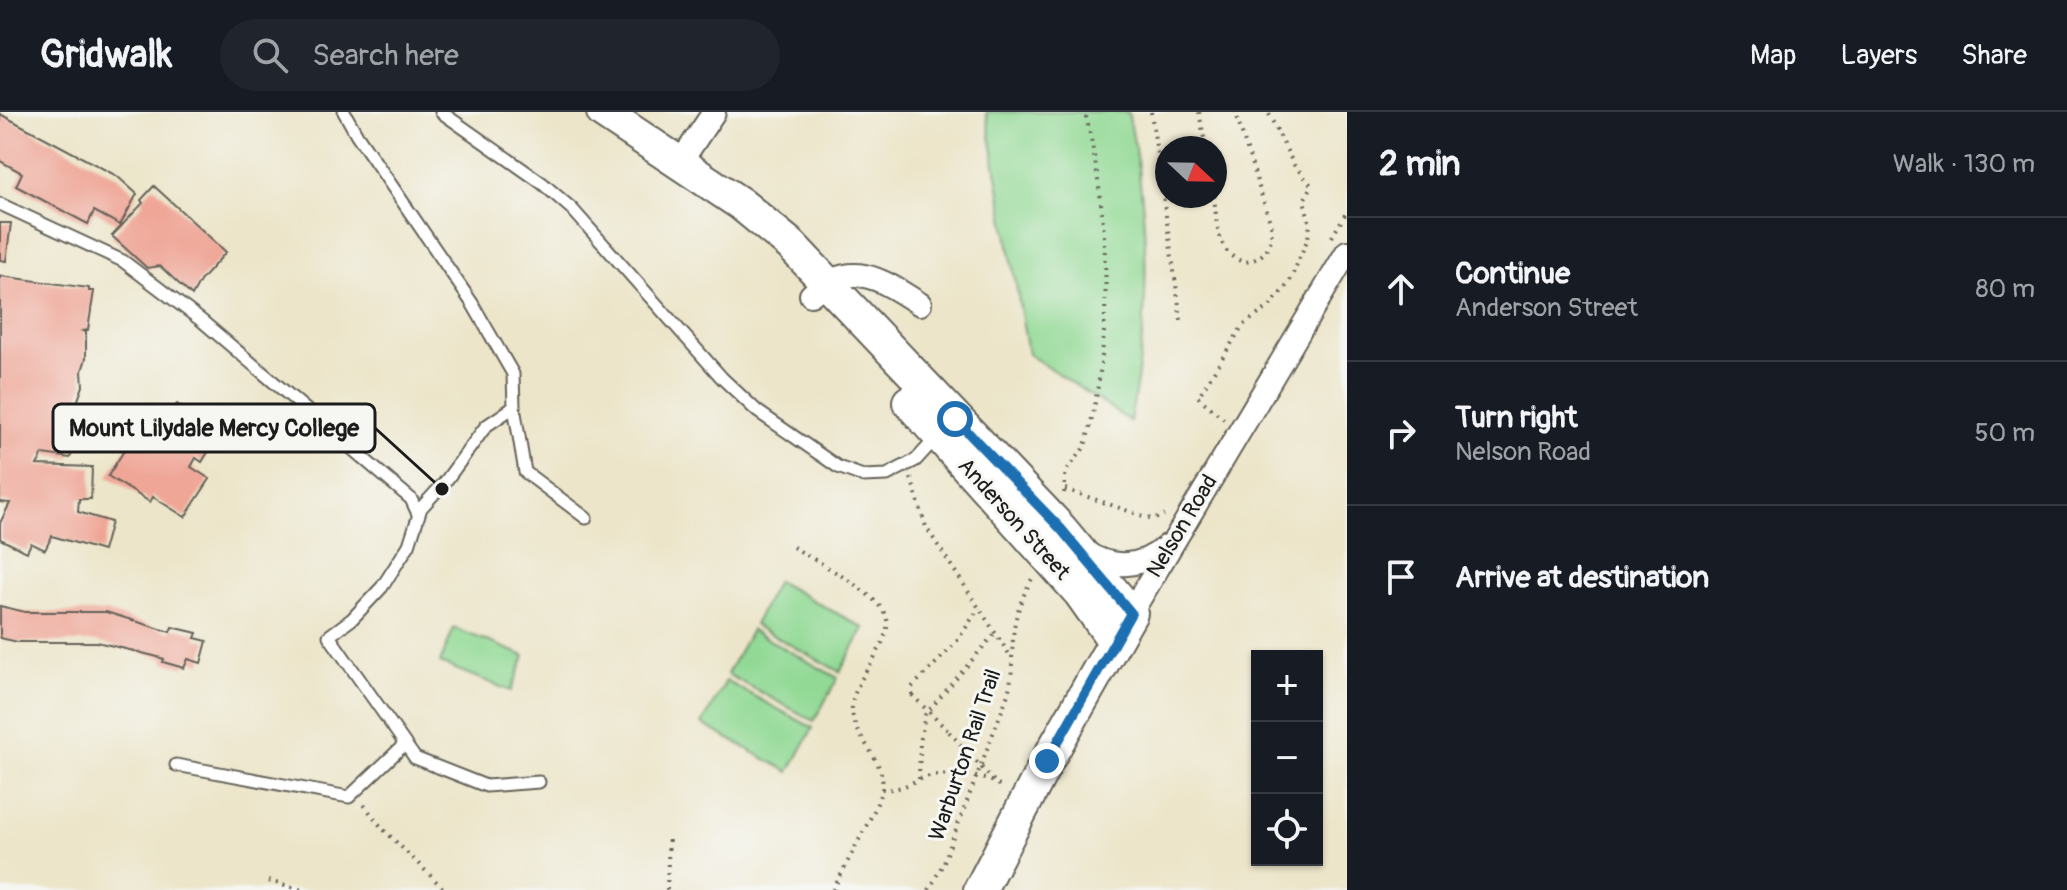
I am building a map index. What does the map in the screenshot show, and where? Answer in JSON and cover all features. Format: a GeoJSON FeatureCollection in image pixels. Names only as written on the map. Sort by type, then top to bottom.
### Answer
{"type":"FeatureCollection","features":[{"type":"Feature","properties":{"kind":"main road","name":"Anderson Street"},"geometry":{"type":"LineString","coordinates":[[603,112],[756,215],[791,245],[818,288],[939,435],[1080,593],[1114,641]]}},
{"type":"Feature","properties":{"kind":"main road","name":"Anderson Street"},"geometry":{"type":"LineString","coordinates":[[818,288],[1061,529],[1131,613]]}},
{"type":"Feature","properties":{"kind":"main road","name":"Nelson Road"},"geometry":{"type":"LineString","coordinates":[[980,890],[1131,613]]}},
{"type":"Feature","properties":{"kind":"street"},"geometry":{"type":"LineString","coordinates":[[680,163],[714,112]]}},
{"type":"Feature","properties":{"kind":"street","name":"Nelson Road"},"geometry":{"type":"LineString","coordinates":[[1131,613],[1232,426],[1339,245]]}},
{"type":"Feature","properties":{"kind":"street"},"geometry":{"type":"LineString","coordinates":[[818,288],[846,275],[868,276],[920,304]]}},
{"type":"Feature","properties":{"kind":"street"},"geometry":{"type":"LineString","coordinates":[[1061,529],[1095,558],[1121,566],[1150,558],[1174,538]]}},
{"type":"Feature","properties":{"kind":"lane"},"geometry":{"type":"LineString","coordinates":[[344,112],[472,303],[507,362],[513,374],[514,407],[525,472],[586,518]]}},
{"type":"Feature","properties":{"kind":"lane"},"geometry":{"type":"LineString","coordinates":[[441,112],[542,183],[572,209],[695,350],[757,411],[846,471],[863,476],[887,475],[907,466],[939,435]]}},
{"type":"Feature","properties":{"kind":"lane"},"geometry":{"type":"LineString","coordinates":[[0,204],[123,261],[202,321],[329,426],[411,499],[418,514]]}},
{"type":"Feature","properties":{"kind":"lane"},"geometry":{"type":"LineString","coordinates":[[514,407],[486,426],[418,514],[409,545],[382,587],[352,619],[329,636],[415,758],[486,786],[539,782]]}},
{"type":"Feature","properties":{"kind":"lane"},"geometry":{"type":"LineString","coordinates":[[176,765],[349,797],[405,744]]}},
{"type":"Feature","properties":{"kind":"path"},"geometry":{"type":"LineString","coordinates":[[1085,112],[1099,180],[1104,268],[1100,357],[1087,440]]}},
{"type":"Feature","properties":{"kind":"path"},"geometry":{"type":"LineString","coordinates":[[1151,112],[1181,320]]}},
{"type":"Feature","properties":{"kind":"path"},"geometry":{"type":"LineString","coordinates":[[1199,112],[1204,136]]}},
{"type":"Feature","properties":{"kind":"path"},"geometry":{"type":"LineString","coordinates":[[1216,208],[1219,234],[1228,253],[1245,262],[1263,255],[1272,239],[1271,225],[1235,112]]}},
{"type":"Feature","properties":{"kind":"path"},"geometry":{"type":"LineString","coordinates":[[1232,426],[1198,397],[1243,325],[1269,307],[1289,283],[1308,238],[1310,224],[1304,200],[1312,186],[1294,165],[1268,112]]}},
{"type":"Feature","properties":{"kind":"path"},"geometry":{"type":"LineString","coordinates":[[1339,245],[1347,211]]}},
{"type":"Feature","properties":{"kind":"path"},"geometry":{"type":"LineString","coordinates":[[1232,409],[1232,426]]}},
{"type":"Feature","properties":{"kind":"path"},"geometry":{"type":"LineString","coordinates":[[907,466],[926,527],[1014,663]]}},
{"type":"Feature","properties":{"kind":"path"},"geometry":{"type":"LineString","coordinates":[[1065,489],[1155,519],[1168,513]]}},
{"type":"Feature","properties":{"kind":"path"},"geometry":{"type":"LineString","coordinates":[[793,547],[868,593],[886,617],[888,625],[856,688],[852,705],[853,722],[880,771],[882,789],[875,809],[833,890]]}},
{"type":"Feature","properties":{"kind":"path","name":"Warburton Rail Trail"},"geometry":{"type":"LineString","coordinates":[[929,890],[943,864],[1007,697],[1014,663],[1012,640],[1016,617],[1031,581]]}},
{"type":"Feature","properties":{"kind":"path"},"geometry":{"type":"LineString","coordinates":[[979,608],[955,644],[910,691],[981,769],[1024,805]]}},
{"type":"Feature","properties":{"kind":"path"},"geometry":{"type":"LineString","coordinates":[[919,780],[920,743],[925,715],[996,632]]}},
{"type":"Feature","properties":{"kind":"path"},"geometry":{"type":"LineString","coordinates":[[882,789],[898,790],[937,776],[996,782]]}},
{"type":"Feature","properties":{"kind":"path"},"geometry":{"type":"LineString","coordinates":[[355,791],[383,829],[445,890]]}},
{"type":"Feature","properties":{"kind":"path"},"geometry":{"type":"LineString","coordinates":[[667,890],[669,834]]}},
{"type":"Feature","properties":{"kind":"path"},"geometry":{"type":"LineString","coordinates":[[268,881],[303,890]]}},
{"type":"Feature","properties":{"kind":"green space"},"geometry":{"type":"Polygon","coordinates":[[[986,112],[1128,112],[1141,190],[1146,266],[1142,343],[1130,421],[1028,354],[986,112]]]}},
{"type":"Feature","properties":{"kind":"green space"},"geometry":{"type":"Polygon","coordinates":[[[777,581],[864,628],[840,672],[754,625],[777,581]]]}},
{"type":"Feature","properties":{"kind":"green space"},"geometry":{"type":"Polygon","coordinates":[[[454,628],[525,656],[511,691],[440,663],[454,628]]]}},
{"type":"Feature","properties":{"kind":"green space"},"geometry":{"type":"Polygon","coordinates":[[[751,630],[838,678],[814,721],[727,674],[751,630]]]}},
{"type":"Feature","properties":{"kind":"green space"},"geometry":{"type":"Polygon","coordinates":[[[726,681],[813,728],[789,772],[702,724],[726,681]]]}},
{"type":"Feature","properties":{"kind":"building"},"geometry":{"type":"Polygon","coordinates":[[[0,114],[117,176],[137,194],[120,225],[94,211],[88,224],[16,186],[22,173],[0,161],[0,114]]]}},
{"type":"Feature","properties":{"kind":"building"},"geometry":{"type":"Polygon","coordinates":[[[154,186],[226,252],[200,281],[192,296],[160,266],[147,268],[112,236],[143,203],[141,200],[154,186]]]}},
{"type":"Feature","properties":{"kind":"building"},"geometry":{"type":"Polygon","coordinates":[[[0,223],[11,223],[6,261],[0,260],[0,223]]]}},
{"type":"Feature","properties":{"kind":"building"},"geometry":{"type":"Polygon","coordinates":[[[0,276],[94,291],[88,330],[83,331],[86,332],[86,358],[78,400],[79,415],[74,429],[76,444],[70,458],[43,454],[37,465],[92,467],[91,499],[79,499],[78,512],[111,522],[103,551],[52,536],[45,550],[31,543],[27,552],[0,539],[0,523],[10,503],[0,502],[0,276]]]}},
{"type":"Feature","properties":{"kind":"building"},"geometry":{"type":"Polygon","coordinates":[[[177,404],[221,431],[202,462],[196,458],[191,467],[210,479],[185,517],[153,497],[150,502],[108,476],[153,405],[169,415],[177,404]]]}},
{"type":"Feature","properties":{"kind":"building"},"geometry":{"type":"Polygon","coordinates":[[[0,606],[25,612],[106,612],[170,632],[172,627],[197,633],[195,638],[207,641],[201,663],[188,659],[184,668],[154,656],[97,642],[18,642],[0,638],[0,606]]]}},
{"type":"Feature","properties":{"kind":"place","name":"Mount Lilydale Mercy College"},"geometry":{"type":"Point","coordinates":[442,489]}},
{"type":"Feature","properties":{"kind":"route"},"geometry":{"type":"LineString","coordinates":[[955,419],[1061,529],[1131,613],[1047,761]]}}]}
